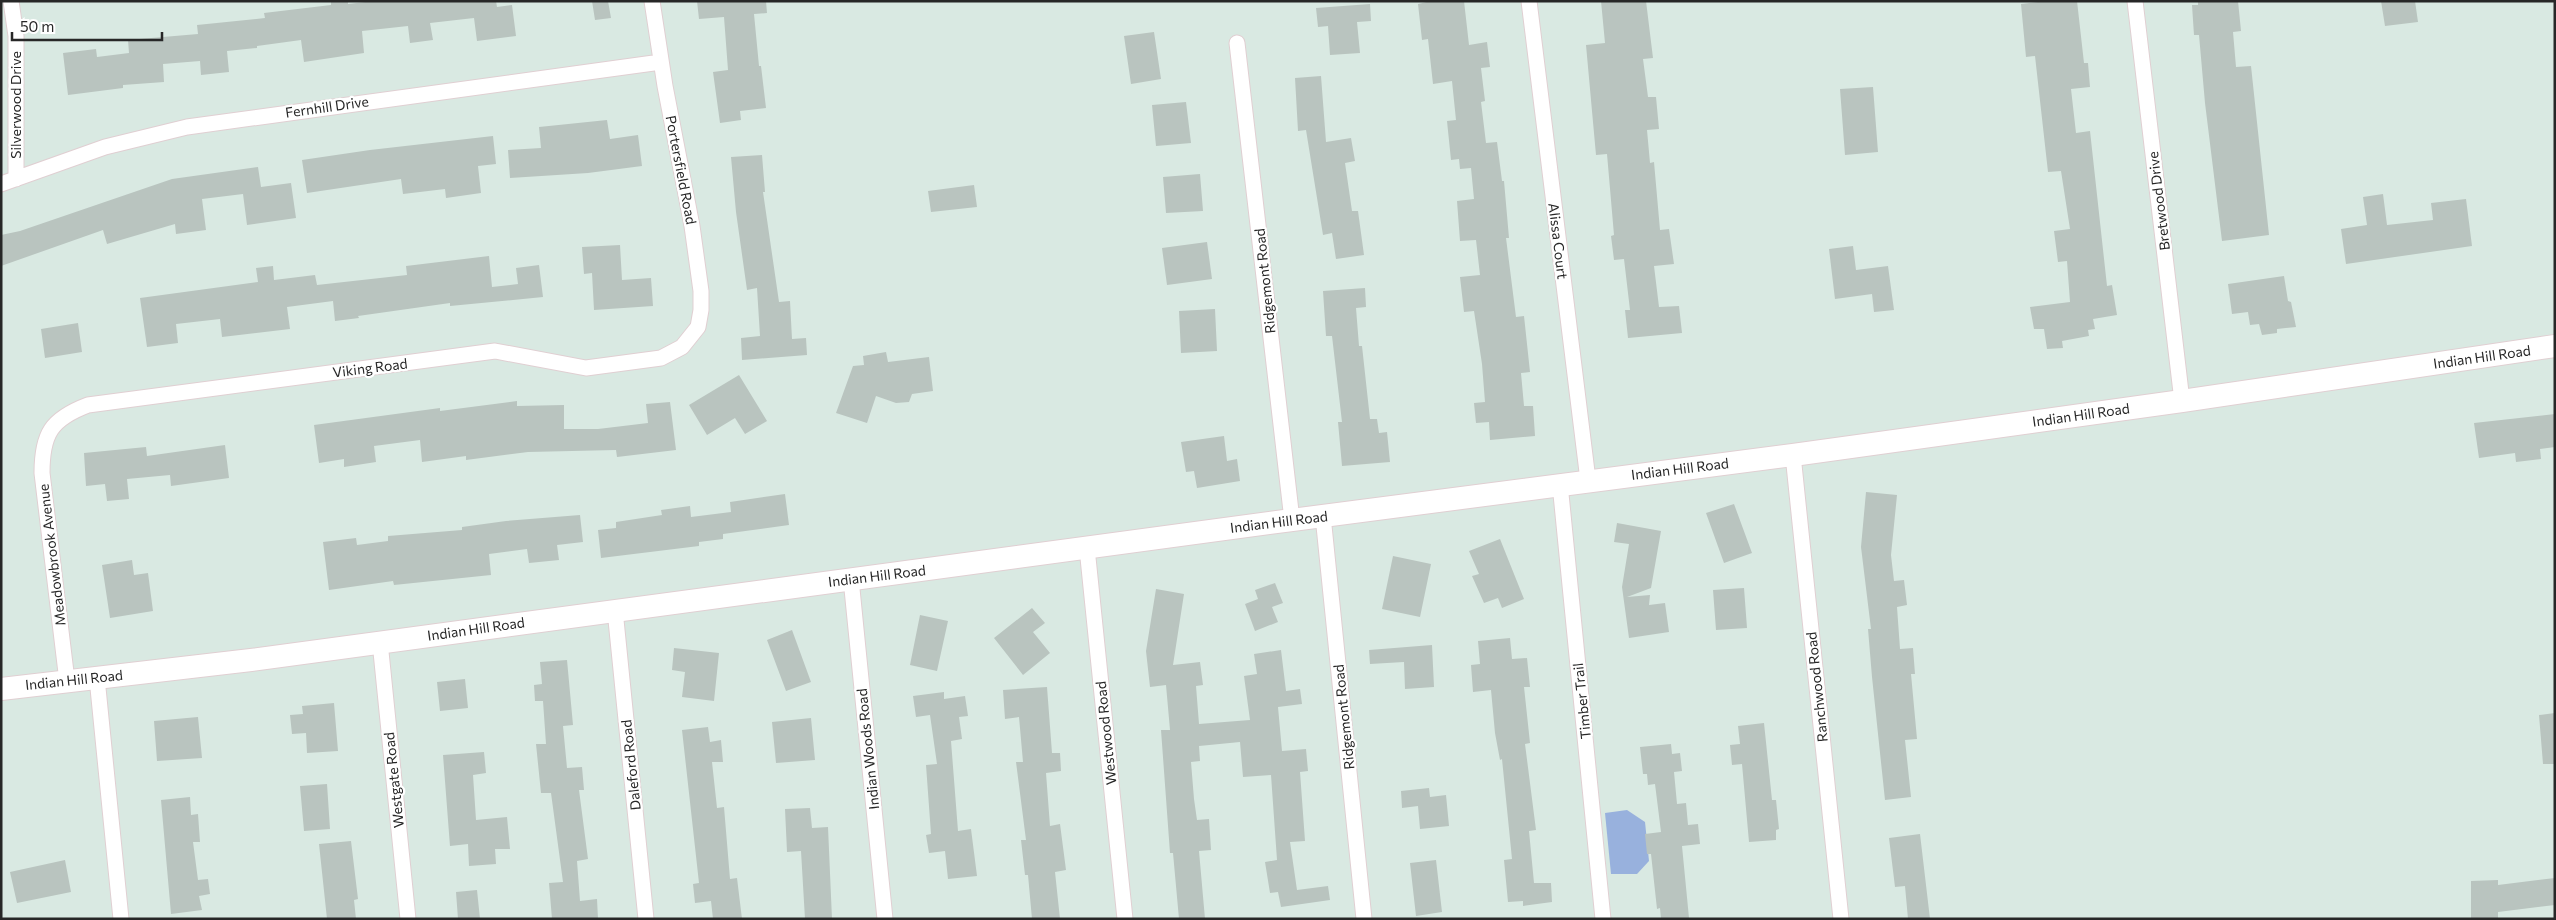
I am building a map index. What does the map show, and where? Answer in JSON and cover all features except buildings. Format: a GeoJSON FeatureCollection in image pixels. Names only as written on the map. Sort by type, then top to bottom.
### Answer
{"type":"FeatureCollection","features":[{"type":"Feature","properties":{"kind":"street","name":"Silverwood Drive"},"geometry":{"type":"LineString","coordinates":[[11,1],[16,36],[16,179]]}},
{"type":"Feature","properties":{"kind":"street","name":"Portersfield Road"},"geometry":{"type":"LineString","coordinates":[[652,1],[661,62],[692,226],[701,291],[701,310],[698,328],[691,337]]}},
{"type":"Feature","properties":{"kind":"street","name":"Alissa Court"},"geometry":{"type":"LineString","coordinates":[[1528,1],[1588,480]]}},
{"type":"Feature","properties":{"kind":"street","name":"Bretwood Drive"},"geometry":{"type":"LineString","coordinates":[[2135,1],[2182,401]]}},
{"type":"Feature","properties":{"kind":"street","name":"Ridgemont Road"},"geometry":{"type":"LineString","coordinates":[[1238,43],[1292,520]]}},
{"type":"Feature","properties":{"kind":"street","name":"Fernhill Drive"},"geometry":{"type":"LineString","coordinates":[[1,184],[105,147],[186,127],[661,62]]}},
{"type":"Feature","properties":{"kind":"street","name":"Viking Road"},"geometry":{"type":"LineString","coordinates":[[50,429],[71,411],[88,405],[495,352],[512,353],[568,366],[594,367],[661,358],[673,353],[691,337]]}},
{"type":"Feature","properties":{"kind":"street","name":"Indian Hill Road"},"geometry":{"type":"LineString","coordinates":[[1,689],[251,660],[1588,480],[1793,455],[2182,401],[2555,346]]}},
{"type":"Feature","properties":{"kind":"street","name":"Meadowbrook Avenue"},"geometry":{"type":"LineString","coordinates":[[50,429],[44,443],[42,473],[67,681]]}},
{"type":"Feature","properties":{"kind":"street","name":"Ranchwood Road"},"geometry":{"type":"LineString","coordinates":[[1793,455],[1841,919]]}},
{"type":"Feature","properties":{"kind":"street","name":"Timber Trail"},"geometry":{"type":"LineString","coordinates":[[1560,484],[1603,919]]}},
{"type":"Feature","properties":{"kind":"street","name":"Ridgemont Road"},"geometry":{"type":"LineString","coordinates":[[1323,516],[1364,919]]}},
{"type":"Feature","properties":{"kind":"street","name":"Westwood Road"},"geometry":{"type":"LineString","coordinates":[[1087,548],[1124,919]]}},
{"type":"Feature","properties":{"kind":"street","name":"Indian Woods Road"},"geometry":{"type":"LineString","coordinates":[[851,579],[885,919]]}},
{"type":"Feature","properties":{"kind":"street","name":"Daleford Road"},"geometry":{"type":"LineString","coordinates":[[615,610],[646,919]]}},
{"type":"Feature","properties":{"kind":"street","name":"Westgate Road"},"geometry":{"type":"LineString","coordinates":[[380,642],[408,919]]}},
{"type":"Feature","properties":{"kind":"street"},"geometry":{"type":"LineString","coordinates":[[97,678],[121,919]]}},
{"type":"Feature","properties":{"kind":"shaded area"},"geometry":{"type":"Polygon","coordinates":[[[1627,810],[1645,822],[1649,861],[1637,874],[1611,874],[1605,813],[1627,810]]]}}]}
